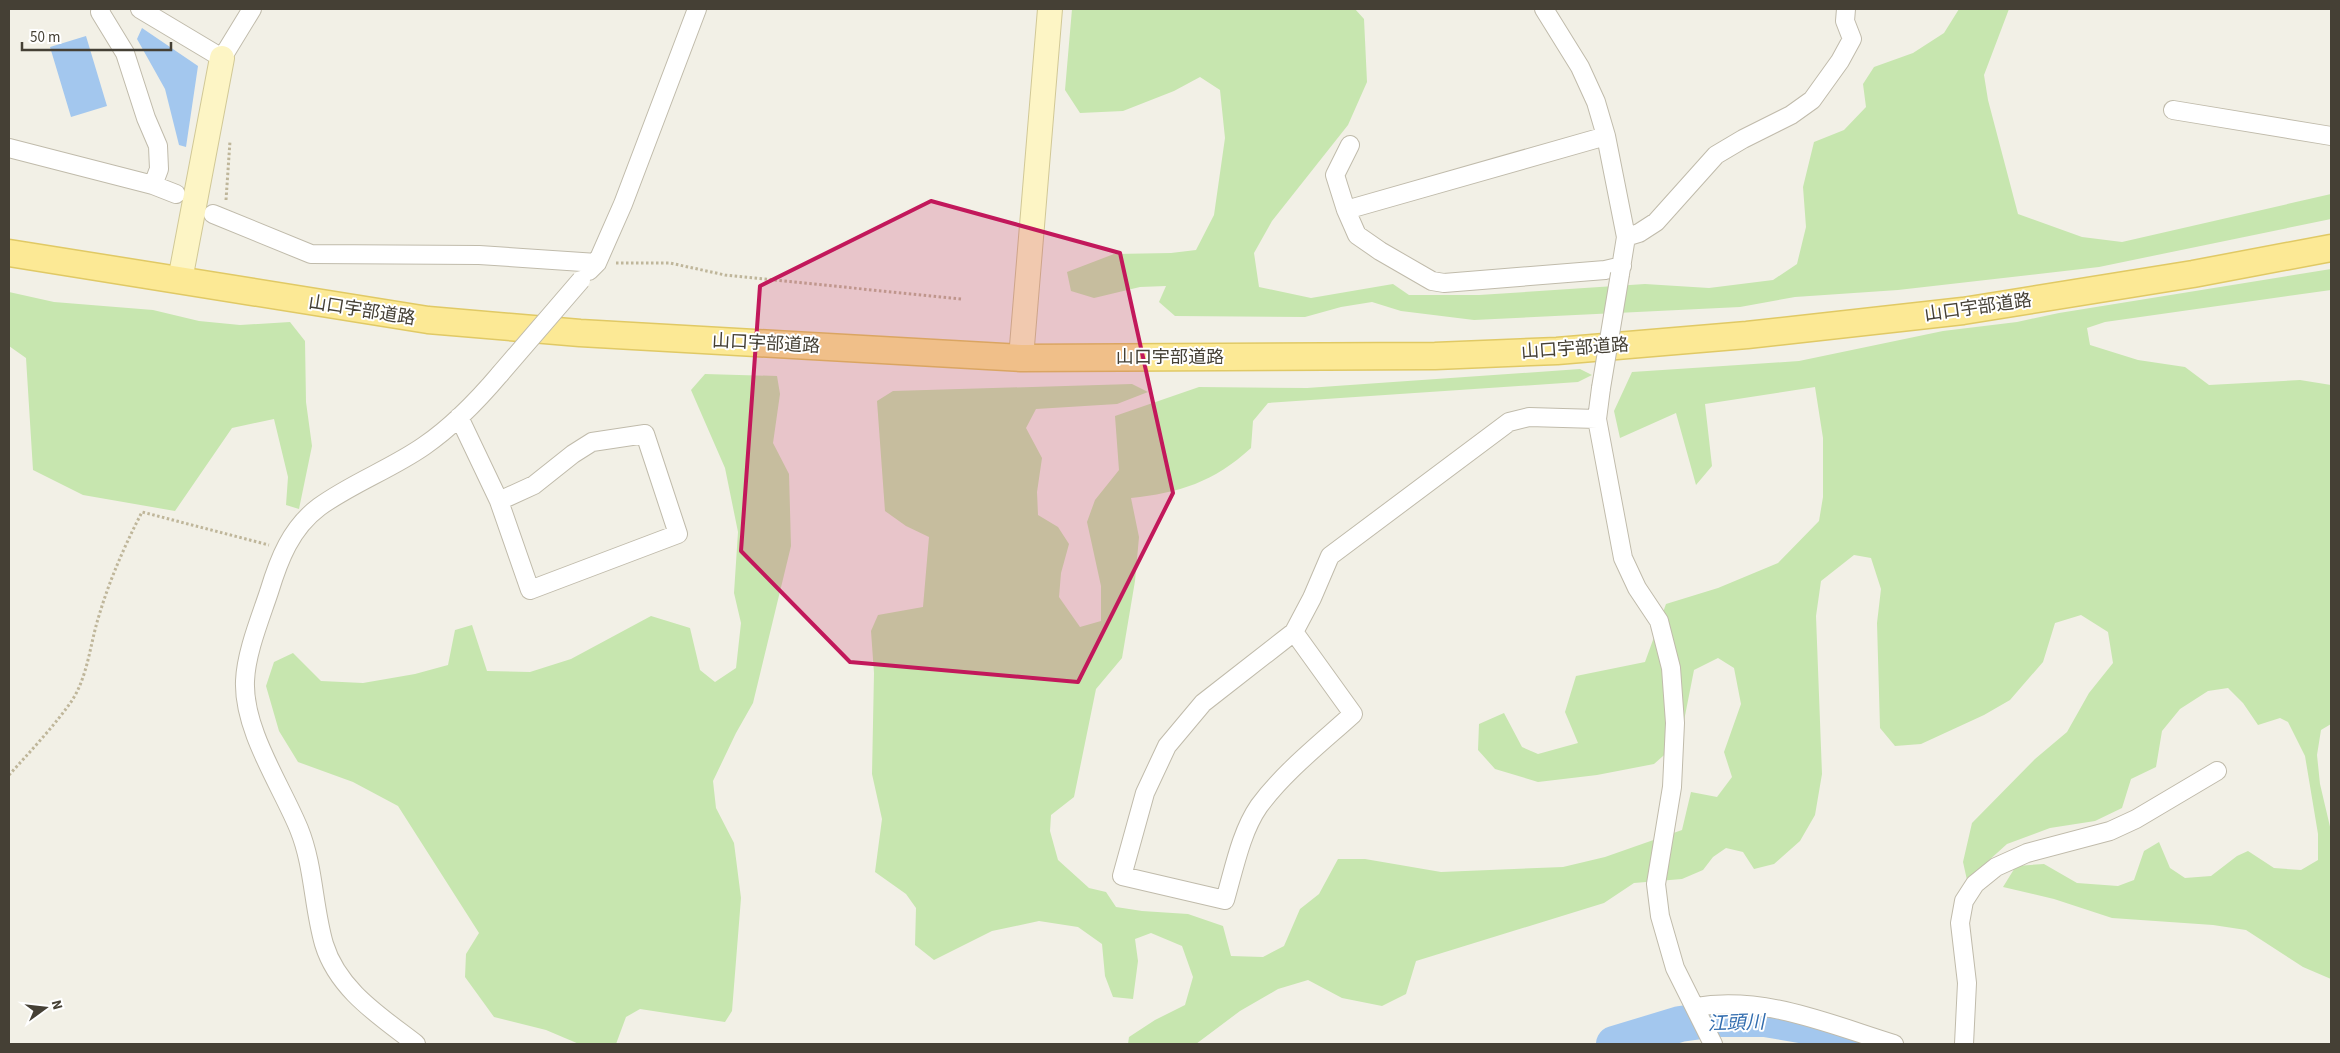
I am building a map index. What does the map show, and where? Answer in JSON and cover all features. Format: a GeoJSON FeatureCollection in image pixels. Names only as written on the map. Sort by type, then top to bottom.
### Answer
{"type":"FeatureCollection","features":[{"type":"Feature","properties":{"kind":"main road","name":"山口宇部道路"},"geometry":{"type":"LineString","coordinates":[[9,253],[428,320],[580,333],[1021,358],[1434,356],[1557,350],[1737,336],[1963,311],[2193,274],[2331,248]]}},
{"type":"Feature","properties":{"kind":"street"},"geometry":{"type":"LineString","coordinates":[[101,9],[100,12],[125,53],[146,118],[158,146],[159,169],[153,185]]}},
{"type":"Feature","properties":{"kind":"street"},"geometry":{"type":"LineString","coordinates":[[140,9],[222,58]]}},
{"type":"Feature","properties":{"kind":"street"},"geometry":{"type":"LineString","coordinates":[[180,280],[222,58],[252,9]]}},
{"type":"Feature","properties":{"kind":"street"},"geometry":{"type":"LineString","coordinates":[[416,1044],[374,1014],[360,1000],[335,969],[324,944],[313,874],[300,830],[258,742],[247,702],[245,680],[253,643],[284,549],[297,528],[317,508],[424,446],[476,402],[597,263],[623,204],[697,9]]}},
{"type":"Feature","properties":{"kind":"street"},"geometry":{"type":"LineString","coordinates":[[1021,358],[1050,9]]}},
{"type":"Feature","properties":{"kind":"street"},"geometry":{"type":"LineString","coordinates":[[1544,9],[1580,67],[1596,102],[1606,136],[1626,237],[1597,419],[1623,558],[1638,588],[1659,621],[1670,668],[1675,723],[1672,787],[1656,884],[1660,916],[1675,968],[1710,1038]]}},
{"type":"Feature","properties":{"kind":"street"},"geometry":{"type":"LineString","coordinates":[[1626,237],[1639,233],[1656,222],[1716,155],[1743,139],[1791,116],[1812,100],[1828,80],[1852,39],[1845,21],[1846,9]]}},
{"type":"Feature","properties":{"kind":"street"},"geometry":{"type":"LineString","coordinates":[[2173,110],[2331,136]]}},
{"type":"Feature","properties":{"kind":"street"},"geometry":{"type":"LineString","coordinates":[[1346,210],[1606,136]]}},
{"type":"Feature","properties":{"kind":"street"},"geometry":{"type":"LineString","coordinates":[[1350,145],[1335,175],[1346,210],[1357,235],[1380,252],[1432,281],[1444,283],[1621,270]]}},
{"type":"Feature","properties":{"kind":"street"},"geometry":{"type":"LineString","coordinates":[[9,148],[153,185],[176,194]]}},
{"type":"Feature","properties":{"kind":"street"},"geometry":{"type":"LineString","coordinates":[[219,217],[311,254],[479,255],[597,263]]}},
{"type":"Feature","properties":{"kind":"street"},"geometry":{"type":"LineString","coordinates":[[459,417],[499,501],[530,590],[678,534],[645,434],[592,442],[573,454],[534,485],[499,501]]}},
{"type":"Feature","properties":{"kind":"street"},"geometry":{"type":"LineString","coordinates":[[1294,632],[1353,714],[1295,766],[1259,807],[1242,842],[1225,900],[1122,876],[1145,793],[1167,746],[1203,703],[1294,632],[1312,598],[1330,556],[1509,422],[1529,417],[1597,419]]}},
{"type":"Feature","properties":{"kind":"street"},"geometry":{"type":"LineString","coordinates":[[1964,1044],[1967,983],[1960,923],[1964,900],[1975,884],[1996,867],[2026,853],[2110,831],[2136,819],[2217,771]]}},
{"type":"Feature","properties":{"kind":"street"},"geometry":{"type":"LineString","coordinates":[[1696,1009],[1706,1005],[1766,1006],[1894,1044]]}},
{"type":"Feature","properties":{"kind":"path"},"geometry":{"type":"LineString","coordinates":[[219,217],[231,132]]}},
{"type":"Feature","properties":{"kind":"path"},"geometry":{"type":"LineString","coordinates":[[597,263],[670,263],[725,275],[961,299]]}},
{"type":"Feature","properties":{"kind":"path"},"geometry":{"type":"LineString","coordinates":[[9,775],[72,699],[84,675],[97,620],[114,572],[142,512],[284,549]]}},
{"type":"Feature","properties":{"kind":"highlighted area"},"geometry":{"type":"Polygon","coordinates":[[[931,201],[1120,253],[1173,493],[1078,682],[850,662],[741,551],[760,286],[931,201]]]}},
{"type":"Feature","properties":{"kind":"green space"},"geometry":{"type":"Polygon","coordinates":[[[1072,9],[1355,9],[1364,19],[1367,82],[1348,125],[1272,221],[1254,253],[1259,287],[1311,298],[1393,284],[1409,295],[1479,295],[1645,284],[1709,288],[1773,280],[1797,264],[1806,227],[1803,187],[1814,142],[1844,130],[1866,107],[1863,84],[1874,67],[1913,53],[1944,33],[1959,9],[2009,9],[1984,75],[1988,100],[2018,214],[2082,237],[2122,242],[2331,194],[2331,219],[2099,267],[1898,290],[1795,297],[1740,307],[1474,320],[1401,311],[1372,302],[1341,307],[1305,317],[1175,316],[1159,302],[1166,286],[1140,287],[1094,298],[1071,291],[1067,272],[1114,254],[1171,253],[1196,250],[1214,215],[1225,138],[1220,90],[1200,77],[1174,91],[1123,111],[1080,113],[1065,90],[1072,9]]]}},
{"type":"Feature","properties":{"kind":"green space"},"geometry":{"type":"Polygon","coordinates":[[[2331,269],[2331,290],[2105,322],[2087,328],[2090,345],[2138,360],[2185,367],[2209,385],[2300,380],[2331,385],[2331,724],[2321,730],[2317,755],[2320,784],[2331,831],[2331,979],[2303,967],[2246,930],[2213,925],[2112,918],[2054,899],[2003,887],[2016,866],[2044,864],[2077,883],[2118,886],[2134,880],[2144,851],[2159,842],[2170,868],[2185,878],[2211,876],[2237,856],[2248,851],[2274,868],[2301,870],[2318,860],[2318,834],[2305,756],[2288,722],[2280,718],[2258,725],[2243,703],[2228,688],[2208,691],[2180,709],[2162,731],[2156,767],[2131,779],[2122,808],[2095,821],[2050,828],[2007,844],[1967,880],[1963,862],[1972,823],[2035,759],[2067,732],[2089,693],[2113,663],[2108,632],[2081,615],[2055,623],[2043,662],[2010,700],[1984,715],[1921,744],[1895,746],[1880,728],[1877,623],[1881,589],[1871,558],[1854,555],[1821,581],[1816,616],[1822,774],[1815,815],[1800,841],[1774,864],[1754,869],[1743,852],[1726,848],[1713,857],[1703,870],[1682,879],[1634,883],[1604,903],[1416,961],[1406,994],[1382,1006],[1342,998],[1308,980],[1278,989],[1240,1011],[1196,1044],[1128,1044],[1129,1037],[1155,1020],[1185,1005],[1193,977],[1182,946],[1151,933],[1135,939],[1138,961],[1133,999],[1113,997],[1105,976],[1102,944],[1078,927],[1039,921],[992,931],[934,960],[915,945],[916,908],[906,894],[875,872],[882,819],[872,774],[874,673],[871,631],[878,615],[923,607],[929,537],[906,526],[885,511],[877,401],[893,391],[1132,384],[1148,392],[1117,404],[1036,409],[1026,428],[1042,458],[1037,492],[1038,515],[1058,527],[1069,544],[1061,573],[1059,597],[1080,627],[1101,621],[1101,586],[1087,522],[1095,500],[1119,470],[1115,416],[1199,387],[1307,388],[1580,369],[1592,375],[1578,382],[1268,403],[1253,421],[1251,448],[1237,460],[1195,484],[1165,493],[1131,498],[1139,537],[1135,581],[1122,658],[1096,689],[1074,797],[1051,815],[1050,831],[1058,860],[1089,888],[1106,892],[1116,907],[1188,914],[1223,926],[1231,956],[1263,957],[1284,946],[1300,909],[1319,894],[1338,859],[1365,859],[1441,872],[1563,867],[1605,857],[1682,830],[1691,792],[1717,797],[1732,777],[1724,752],[1741,704],[1734,668],[1718,658],[1694,670],[1680,741],[1654,764],[1597,775],[1538,782],[1495,769],[1478,750],[1479,724],[1504,713],[1522,747],[1538,754],[1578,743],[1565,712],[1576,676],[1645,662],[1666,604],[1718,588],[1778,563],[1819,521],[1823,497],[1823,438],[1815,387],[1705,404],[1712,466],[1696,485],[1676,413],[1620,438],[1614,411],[1632,372],[1799,361],[1943,331],[2017,322],[2059,313],[2331,269]]]}},
{"type":"Feature","properties":{"kind":"green space"},"geometry":{"type":"Polygon","coordinates":[[[9,292],[54,302],[153,310],[199,321],[240,325],[290,322],[305,341],[306,402],[312,446],[299,509],[286,505],[288,477],[274,419],[232,428],[175,511],[83,495],[33,470],[26,358],[9,346],[9,292]]]}},
{"type":"Feature","properties":{"kind":"green space"},"geometry":{"type":"Polygon","coordinates":[[[705,374],[777,376],[780,394],[773,443],[789,474],[791,546],[753,703],[713,781],[716,808],[734,843],[741,898],[732,1011],[725,1022],[640,1009],[626,1017],[616,1044],[579,1044],[546,1030],[494,1017],[465,977],[466,954],[479,933],[398,806],[353,782],[298,762],[279,731],[266,686],[274,662],[293,653],[321,681],[363,683],[415,674],[448,665],[455,630],[472,625],[487,671],[530,672],[571,659],[651,616],[690,628],[700,670],[715,682],[736,668],[741,623],[734,593],[738,532],[725,468],[691,390],[705,374]]]}},
{"type":"Feature","properties":{"kind":"water"},"geometry":{"type":"Polygon","coordinates":[[[142,28],[198,66],[186,147],[179,145],[165,89],[137,39],[142,28]]]}},
{"type":"Feature","properties":{"kind":"water"},"geometry":{"type":"Polygon","coordinates":[[[86,36],[107,106],[71,117],[50,47],[86,36]]]}},
{"type":"Feature","properties":{"kind":"waterway","name":"江頭川"},"geometry":{"type":"LineString","coordinates":[[1614,1044],[1680,1024],[1716,1019],[1765,1019],[1812,1027],[1858,1044]]}}]}
